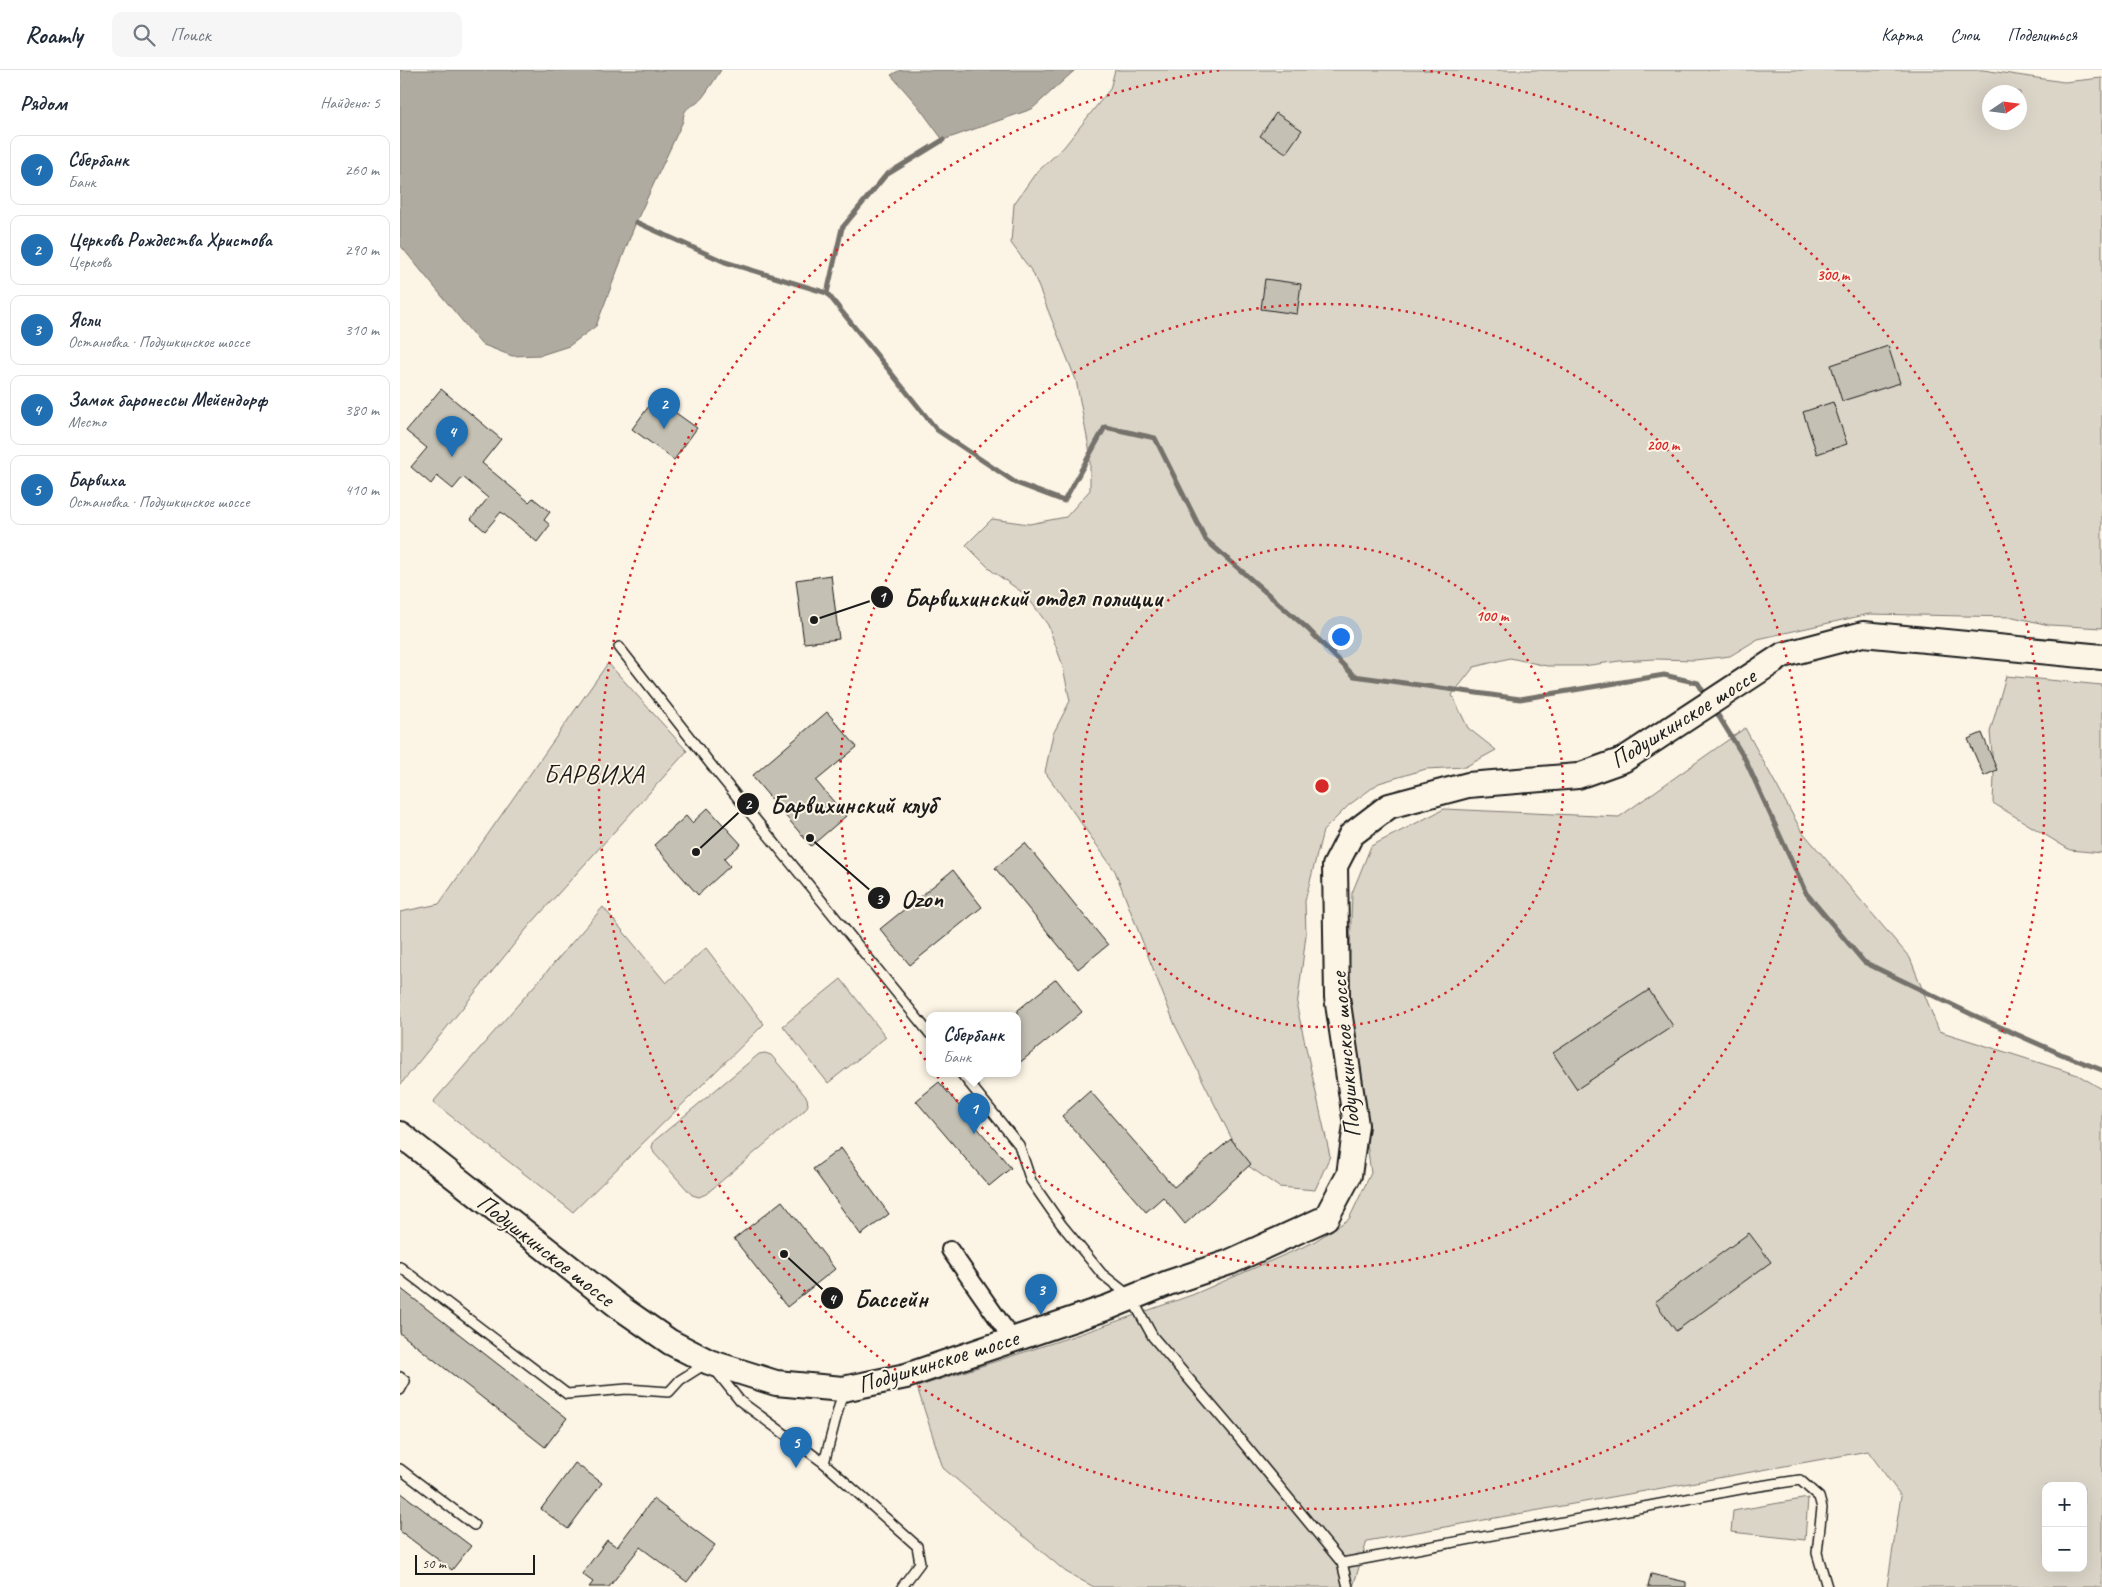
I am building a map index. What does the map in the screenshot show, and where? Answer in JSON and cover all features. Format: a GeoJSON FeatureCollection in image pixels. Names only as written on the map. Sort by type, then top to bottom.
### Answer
{"type":"FeatureCollection","features":[{"type":"Feature","properties":{"kind":"main road","name":"Подушкинское шоссе"},"geometry":{"type":"LineString","coordinates":[[400,1134],[620,1308],[670,1342],[709,1362],[776,1382],[843,1389],[906,1376],[1109,1307],[1131,1297],[1230,1262],[1326,1218],[1350,1175],[1356,1125],[1337,997],[1335,866],[1351,835],[1389,806],[1468,785],[1578,776],[1614,764],[1623,760],[1783,655],[1863,634],[2102,657]]}},
{"type":"Feature","properties":{"kind":"street"},"geometry":{"type":"LineString","coordinates":[[950,1250],[1012,1339]]}},
{"type":"Feature","properties":{"kind":"lane"},"geometry":{"type":"LineString","coordinates":[[619,647],[712,766],[926,1029]]}},
{"type":"Feature","properties":{"kind":"lane"},"geometry":{"type":"LineString","coordinates":[[964,1077],[1019,1145],[1031,1181],[1061,1224],[1102,1274],[1131,1297],[1153,1337],[1236,1433],[1342,1563],[1348,1587]]}},
{"type":"Feature","properties":{"kind":"lane"},"geometry":{"type":"LineString","coordinates":[[400,1267],[567,1394],[627,1389],[669,1392],[680,1380],[709,1362],[740,1401],[824,1463],[917,1546],[920,1563],[902,1587]]}},
{"type":"Feature","properties":{"kind":"lane"},"geometry":{"type":"LineString","coordinates":[[400,1377],[405,1381],[400,1390]]}},
{"type":"Feature","properties":{"kind":"lane"},"geometry":{"type":"LineString","coordinates":[[824,1463],[843,1389]]}},
{"type":"Feature","properties":{"kind":"lane"},"geometry":{"type":"LineString","coordinates":[[400,1469],[474,1525]]}},
{"type":"Feature","properties":{"kind":"lane"},"geometry":{"type":"LineString","coordinates":[[1342,1563],[1746,1488],[1800,1480],[1819,1497],[1822,1508],[1817,1553],[1827,1587]]}},
{"type":"Feature","properties":{"kind":"shaded area"},"geometry":{"type":"Polygon","coordinates":[[[400,70],[721,70],[702,98],[685,111],[683,121],[636,222],[596,326],[569,346],[541,355],[512,356],[481,344],[400,245],[400,70]]]}},
{"type":"Feature","properties":{"kind":"shaded area"},"geometry":{"type":"Polygon","coordinates":[[[900,70],[1075,70],[1032,109],[943,140],[918,106],[891,75],[900,70]]]}},
{"type":"Feature","properties":{"kind":"shaded area"},"geometry":{"type":"Polygon","coordinates":[[[1115,70],[1983,70],[2064,82],[2102,78],[2102,628],[2049,625],[2013,617],[1869,614],[1758,639],[1730,656],[1695,660],[1656,659],[1620,661],[1583,666],[1547,666],[1510,658],[1474,667],[1452,695],[1468,728],[1496,750],[1465,767],[1426,769],[1379,783],[1349,805],[1323,831],[1305,901],[1306,935],[1297,1007],[1330,1156],[1315,1190],[1279,1187],[1244,1163],[1175,1025],[1115,871],[1045,772],[1053,734],[1070,701],[1062,663],[1048,625],[1026,595],[992,571],[966,545],[992,519],[1029,524],[1066,517],[1090,490],[1090,453],[1076,380],[1033,273],[1011,243],[1014,204],[1035,174],[1064,147],[1110,89],[1115,70]]]}},
{"type":"Feature","properties":{"kind":"shaded area"},"geometry":{"type":"Polygon","coordinates":[[[608,663],[687,751],[529,926],[400,1085],[400,912],[439,904],[608,663]]]}},
{"type":"Feature","properties":{"kind":"shaded area"},"geometry":{"type":"Polygon","coordinates":[[[2006,676],[2102,685],[2102,853],[2070,850],[1993,803],[1994,776],[1990,732],[2006,676]]]}},
{"type":"Feature","properties":{"kind":"shaded area"},"geometry":{"type":"Polygon","coordinates":[[[1745,728],[1801,830],[1910,958],[1939,1031],[2078,1075],[2102,1089],[2102,1587],[1887,1587],[1901,1496],[1868,1451],[1367,1541],[1353,1587],[1094,1587],[1066,1572],[943,1468],[917,1387],[1192,1295],[1312,1243],[1349,1219],[1371,1173],[1348,1005],[1352,893],[1371,846],[1444,809],[1619,817],[1745,728]]]}},
{"type":"Feature","properties":{"kind":"shaded area"},"geometry":{"type":"Polygon","coordinates":[[[603,907],[666,983],[706,948],[764,1024],[573,1212],[433,1102],[603,907]]]}},
{"type":"Feature","properties":{"kind":"shaded area"},"geometry":{"type":"Polygon","coordinates":[[[841,979],[886,1037],[828,1083],[783,1026],[841,979]]]}},
{"type":"Feature","properties":{"kind":"shaded area"},"geometry":{"type":"Polygon","coordinates":[[[759,1054],[771,1055],[807,1098],[808,1105],[804,1111],[706,1194],[699,1197],[692,1195],[654,1153],[652,1147],[654,1141],[759,1054]]]}},
{"type":"Feature","properties":{"kind":"shaded area"},"geometry":{"type":"Polygon","coordinates":[[[1808,1498],[1805,1540],[1731,1532],[1733,1511],[1808,1498]]]}},
{"type":"Feature","properties":{"kind":"building"},"geometry":{"type":"Polygon","coordinates":[[[1276,113],[1302,130],[1286,153],[1260,136],[1276,113]]]}},
{"type":"Feature","properties":{"kind":"building"},"geometry":{"type":"Polygon","coordinates":[[[1265,279],[1301,284],[1297,314],[1261,309],[1265,279]]]}},
{"type":"Feature","properties":{"kind":"building"},"geometry":{"type":"Polygon","coordinates":[[[1888,346],[1900,383],[1842,401],[1831,365],[1888,346]]]}},
{"type":"Feature","properties":{"kind":"building"},"geometry":{"type":"Polygon","coordinates":[[[441,389],[501,439],[482,463],[529,502],[533,498],[550,512],[544,520],[550,525],[537,542],[501,512],[485,531],[471,519],[488,498],[463,477],[453,489],[437,476],[431,484],[411,467],[427,448],[406,431],[441,389]]]}},
{"type":"Feature","properties":{"kind":"building"},"geometry":{"type":"Polygon","coordinates":[[[655,398],[697,428],[674,460],[632,429],[655,398]]]}},
{"type":"Feature","properties":{"kind":"building"},"geometry":{"type":"Polygon","coordinates":[[[1833,402],[1847,444],[1817,454],[1803,412],[1833,402]]]}},
{"type":"Feature","properties":{"kind":"building"},"geometry":{"type":"Polygon","coordinates":[[[831,575],[839,639],[804,643],[796,580],[831,575]]]}},
{"type":"Feature","properties":{"kind":"building"},"geometry":{"type":"Polygon","coordinates":[[[827,712],[857,747],[816,781],[846,816],[811,846],[752,776],[827,712]]]}},
{"type":"Feature","properties":{"kind":"building"},"geometry":{"type":"Polygon","coordinates":[[[1982,733],[1997,770],[1984,776],[1968,739],[1982,733]]]}},
{"type":"Feature","properties":{"kind":"building"},"geometry":{"type":"Polygon","coordinates":[[[708,808],[741,844],[724,859],[730,866],[698,895],[654,845],[686,816],[692,823],[708,808]]]}},
{"type":"Feature","properties":{"kind":"building"},"geometry":{"type":"Polygon","coordinates":[[[1025,843],[1108,945],[1078,969],[995,868],[1025,843]]]}},
{"type":"Feature","properties":{"kind":"building"},"geometry":{"type":"Polygon","coordinates":[[[953,870],[982,907],[910,965],[880,929],[953,870]]]}},
{"type":"Feature","properties":{"kind":"building"},"geometry":{"type":"Polygon","coordinates":[[[1056,979],[1082,1012],[1021,1062],[1021,1012],[1018,1012],[1018,1010],[1056,979]]]}},
{"type":"Feature","properties":{"kind":"building"},"geometry":{"type":"Polygon","coordinates":[[[1649,990],[1673,1026],[1577,1089],[1553,1053],[1649,990]]]}},
{"type":"Feature","properties":{"kind":"building"},"geometry":{"type":"Polygon","coordinates":[[[939,1082],[1011,1168],[989,1186],[916,1101],[939,1082]]]}},
{"type":"Feature","properties":{"kind":"building"},"geometry":{"type":"Polygon","coordinates":[[[1090,1091],[1174,1187],[1231,1139],[1251,1164],[1185,1224],[1163,1197],[1146,1212],[1062,1116],[1090,1091]]]}},
{"type":"Feature","properties":{"kind":"building"},"geometry":{"type":"Polygon","coordinates":[[[841,1148],[889,1214],[861,1235],[813,1169],[841,1148]]]}},
{"type":"Feature","properties":{"kind":"building"},"geometry":{"type":"Polygon","coordinates":[[[782,1201],[835,1269],[787,1307],[734,1239],[782,1201]]]}},
{"type":"Feature","properties":{"kind":"building"},"geometry":{"type":"Polygon","coordinates":[[[1749,1233],[1771,1262],[1676,1331],[1655,1302],[1749,1233]]]}},
{"type":"Feature","properties":{"kind":"building"},"geometry":{"type":"Polygon","coordinates":[[[400,1288],[567,1418],[545,1447],[400,1333],[400,1288]]]}},
{"type":"Feature","properties":{"kind":"building"},"geometry":{"type":"Polygon","coordinates":[[[575,1463],[602,1483],[568,1529],[541,1509],[575,1463]]]}},
{"type":"Feature","properties":{"kind":"building"},"geometry":{"type":"Polygon","coordinates":[[[400,1492],[471,1546],[452,1570],[400,1531],[400,1492]]]}},
{"type":"Feature","properties":{"kind":"building"},"geometry":{"type":"Polygon","coordinates":[[[653,1499],[715,1545],[687,1582],[640,1547],[609,1587],[589,1587],[593,1582],[582,1574],[607,1540],[617,1547],[653,1499]]]}},
{"type":"Feature","properties":{"kind":"building"},"geometry":{"type":"Polygon","coordinates":[[[1651,1574],[1686,1582],[1686,1587],[1648,1587],[1651,1574]]]}},
{"type":"Feature","properties":{"kind":"waterway"},"geometry":{"type":"LineString","coordinates":[[943,140],[886,175],[842,228],[827,293],[937,430],[1016,483],[1064,501],[1105,427],[1155,438],[1206,540],[1308,629],[1354,676],[1520,699],[1664,675],[1698,683],[1707,698]]}},
{"type":"Feature","properties":{"kind":"waterway"},"geometry":{"type":"LineString","coordinates":[[636,222],[725,262],[827,293]]}},
{"type":"Feature","properties":{"kind":"waterway"},"geometry":{"type":"LineString","coordinates":[[1713,707],[1745,759],[1806,893],[1864,962],[1971,1014],[2102,1070]]}},
{"type":"Feature","properties":{"kind":"place","name":"Церковь Рождества Христова"},"geometry":{"type":"Point","coordinates":[664,429]}},
{"type":"Feature","properties":{"kind":"place","name":"Замок баронессы Мейендорф"},"geometry":{"type":"Point","coordinates":[452,457]}},
{"type":"Feature","properties":{"kind":"place","name":"Барвихинский отдел полиции"},"geometry":{"type":"Point","coordinates":[814,620]}},
{"type":"Feature","properties":{"kind":"place","name":"Ozon"},"geometry":{"type":"Point","coordinates":[810,838]}},
{"type":"Feature","properties":{"kind":"place","name":"Барвихинский клуб"},"geometry":{"type":"Point","coordinates":[696,852]}},
{"type":"Feature","properties":{"kind":"place","name":"Сбербанк"},"geometry":{"type":"Point","coordinates":[974,1134]}},
{"type":"Feature","properties":{"kind":"place","name":"Бассейн"},"geometry":{"type":"Point","coordinates":[784,1254]}},
{"type":"Feature","properties":{"kind":"place","name":"Ясли"},"geometry":{"type":"Point","coordinates":[1041,1315]}},
{"type":"Feature","properties":{"kind":"place","name":"Барвиха"},"geometry":{"type":"Point","coordinates":[796,1468]}},
{"type":"Feature","properties":{"kind":"district","name":"БАРВИХА"},"geometry":{"type":"Point","coordinates":[594,774]}}]}
